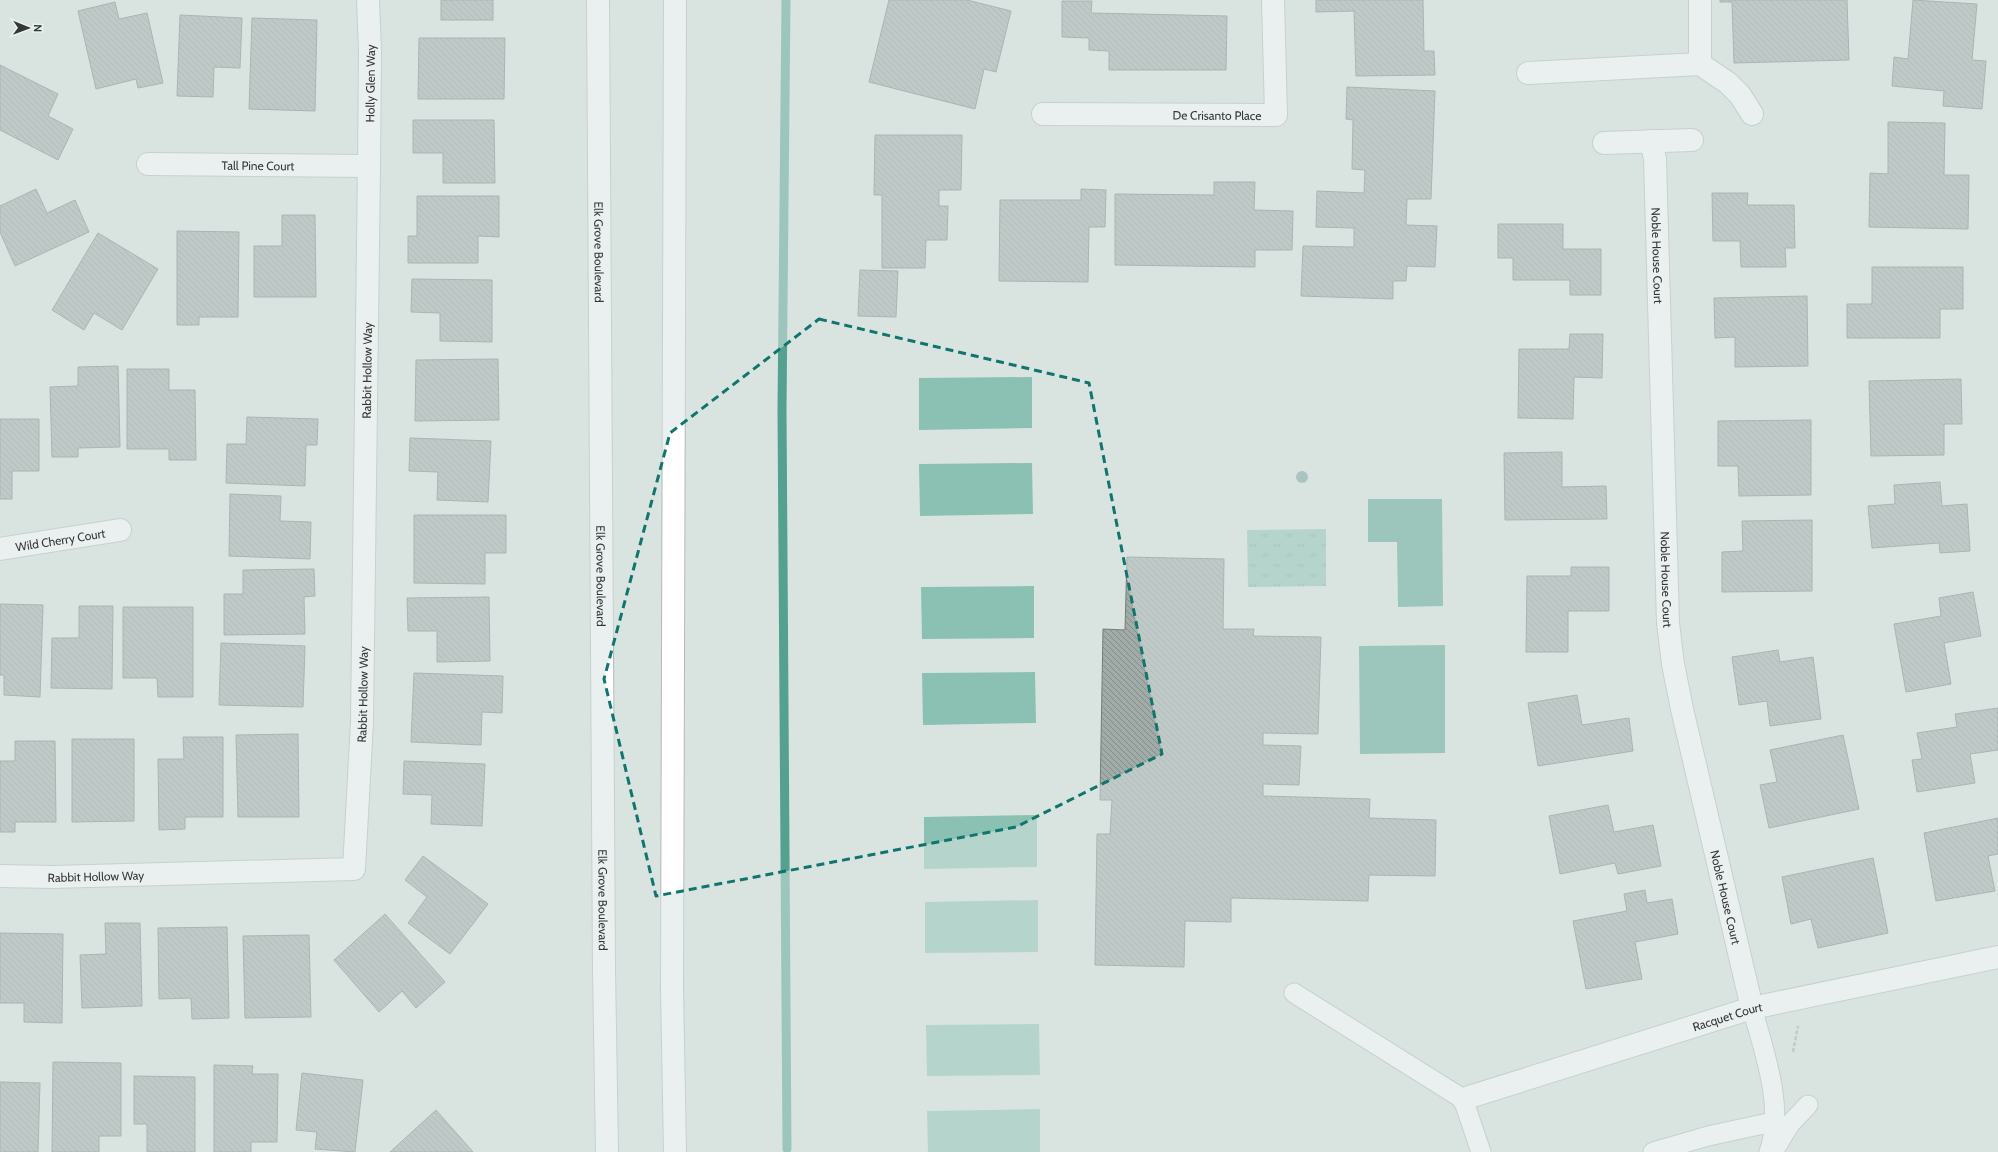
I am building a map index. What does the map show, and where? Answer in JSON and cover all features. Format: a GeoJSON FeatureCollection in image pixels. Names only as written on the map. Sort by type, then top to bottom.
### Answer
{"type":"FeatureCollection","features":[{"type":"Feature","properties":{"kind":"street","name":"Holly Glen Way"},"geometry":{"type":"LineString","coordinates":[[368,0],[370,51],[369,166]]}},
{"type":"Feature","properties":{"kind":"street","name":"Elk Grove Boulevard"},"geometry":{"type":"LineString","coordinates":[[598,0],[604,969],[607,1152]]}},
{"type":"Feature","properties":{"kind":"street"},"geometry":{"type":"LineString","coordinates":[[675,0],[672,972],[675,1152]]}},
{"type":"Feature","properties":{"kind":"street","name":"De Crisanto Place"},"geometry":{"type":"LineString","coordinates":[[1043,114],[1276,115],[1273,0]]}},
{"type":"Feature","properties":{"kind":"street"},"geometry":{"type":"LineString","coordinates":[[1700,0],[1700,64]]}},
{"type":"Feature","properties":{"kind":"street"},"geometry":{"type":"LineString","coordinates":[[1528,73],[1700,64],[1728,82],[1752,114]]}},
{"type":"Feature","properties":{"kind":"street"},"geometry":{"type":"LineString","coordinates":[[1604,143],[1692,140]]}},
{"type":"Feature","properties":{"kind":"street","name":"Noble House Court"},"geometry":{"type":"LineString","coordinates":[[1651,141],[1655,166],[1668,623],[1673,664],[1682,709],[1752,1008]]}},
{"type":"Feature","properties":{"kind":"street","name":"Tall Pine Court"},"geometry":{"type":"LineString","coordinates":[[148,164],[369,166]]}},
{"type":"Feature","properties":{"kind":"street","name":"Rabbit Hollow Way"},"geometry":{"type":"LineString","coordinates":[[0,876],[52,877],[354,869],[362,722],[369,166]]}},
{"type":"Feature","properties":{"kind":"street","name":"Wild Cherry Court"},"geometry":{"type":"LineString","coordinates":[[0,550],[120,530]]}},
{"type":"Feature","properties":{"kind":"street","name":"Racquet Court"},"geometry":{"type":"LineString","coordinates":[[1463,1099],[1752,1008],[1998,957]]}},
{"type":"Feature","properties":{"kind":"lane"},"geometry":{"type":"LineString","coordinates":[[1294,993],[1463,1099],[1481,1152]]}},
{"type":"Feature","properties":{"kind":"lane"},"geometry":{"type":"LineString","coordinates":[[1752,1008],[1773,1089],[1774,1140],[1769,1152]]}},
{"type":"Feature","properties":{"kind":"lane"},"geometry":{"type":"LineString","coordinates":[[1773,1152],[1790,1124],[1808,1105]]}},
{"type":"Feature","properties":{"kind":"lane"},"geometry":{"type":"LineString","coordinates":[[1653,1152],[1708,1136],[1773,1122]]}},
{"type":"Feature","properties":{"kind":"path"},"geometry":{"type":"LineString","coordinates":[[1794,1055],[1793,1048],[1798,1025]]}},
{"type":"Feature","properties":{"kind":"highlighted area"},"geometry":{"type":"Polygon","coordinates":[[[819,319],[1089,383],[1162,754],[1016,827],[656,896],[604,679],[670,433],[819,319]]]}},
{"type":"Feature","properties":{"kind":"green space"},"geometry":{"type":"Polygon","coordinates":[[[1032,377],[1032,428],[919,430],[919,378],[1032,377]]]}},
{"type":"Feature","properties":{"kind":"green space"},"geometry":{"type":"Polygon","coordinates":[[[1032,463],[1033,514],[920,516],[919,464],[1032,463]]]}},
{"type":"Feature","properties":{"kind":"green space"},"geometry":{"type":"Polygon","coordinates":[[[1326,529],[1326,586],[1248,587],[1247,530],[1326,529]]]}},
{"type":"Feature","properties":{"kind":"green space"},"geometry":{"type":"Polygon","coordinates":[[[1034,586],[1034,638],[922,639],[921,587],[1034,586]]]}},
{"type":"Feature","properties":{"kind":"green space"},"geometry":{"type":"Polygon","coordinates":[[[1035,672],[1036,723],[923,725],[922,673],[1035,672]]]}},
{"type":"Feature","properties":{"kind":"green space"},"geometry":{"type":"Polygon","coordinates":[[[1037,815],[1037,867],[924,869],[924,817],[1037,815]]]}},
{"type":"Feature","properties":{"kind":"green space"},"geometry":{"type":"Polygon","coordinates":[[[1038,900],[1038,952],[925,953],[925,902],[1038,900]]]}},
{"type":"Feature","properties":{"kind":"green space"},"geometry":{"type":"Polygon","coordinates":[[[1039,1024],[1040,1075],[927,1076],[926,1025],[1039,1024]]]}},
{"type":"Feature","properties":{"kind":"green space"},"geometry":{"type":"Polygon","coordinates":[[[1040,1109],[1040,1152],[928,1152],[927,1111],[1040,1109]]]}},
{"type":"Feature","properties":{"kind":"shaded area"},"geometry":{"type":"Polygon","coordinates":[[[1368,499],[1442,499],[1443,606],[1398,607],[1397,542],[1368,542],[1368,499]]]}},
{"type":"Feature","properties":{"kind":"shaded area"},"geometry":{"type":"Polygon","coordinates":[[[1445,645],[1445,753],[1360,754],[1359,646],[1445,645]]]}},
{"type":"Feature","properties":{"kind":"building"},"geometry":{"type":"Polygon","coordinates":[[[441,0],[493,0],[493,20],[441,20],[441,0]]]}},
{"type":"Feature","properties":{"kind":"building"},"geometry":{"type":"Polygon","coordinates":[[[889,0],[967,0],[1011,11],[996,72],[984,69],[975,109],[869,82],[889,0]]]}},
{"type":"Feature","properties":{"kind":"building"},"geometry":{"type":"Polygon","coordinates":[[[1316,0],[1423,0],[1424,51],[1434,51],[1435,75],[1356,76],[1354,11],[1316,12],[1316,0]]]}},
{"type":"Feature","properties":{"kind":"building"},"geometry":{"type":"Polygon","coordinates":[[[1720,0],[1847,0],[1849,60],[1734,63],[1732,2],[1720,2],[1720,0]]]}},
{"type":"Feature","properties":{"kind":"building"},"geometry":{"type":"Polygon","coordinates":[[[1913,0],[1977,4],[1972,60],[1986,61],[1982,109],[1943,106],[1944,91],[1892,86],[1894,57],[1908,59],[1913,0]]]}},
{"type":"Feature","properties":{"kind":"building"},"geometry":{"type":"Polygon","coordinates":[[[1062,1],[1092,1],[1091,13],[1227,16],[1226,70],[1109,70],[1109,51],[1089,50],[1089,38],[1062,37],[1062,1]]]}},
{"type":"Feature","properties":{"kind":"building"},"geometry":{"type":"Polygon","coordinates":[[[115,2],[119,19],[147,13],[163,83],[138,88],[136,79],[96,89],[78,11],[115,2]]]}},
{"type":"Feature","properties":{"kind":"building"},"geometry":{"type":"Polygon","coordinates":[[[180,15],[242,18],[240,68],[214,67],[213,97],[177,96],[180,15]]]}},
{"type":"Feature","properties":{"kind":"building"},"geometry":{"type":"Polygon","coordinates":[[[252,18],[317,20],[315,111],[249,109],[252,18]]]}},
{"type":"Feature","properties":{"kind":"building"},"geometry":{"type":"Polygon","coordinates":[[[419,38],[505,38],[504,99],[418,99],[419,38]]]}},
{"type":"Feature","properties":{"kind":"building"},"geometry":{"type":"Polygon","coordinates":[[[0,65],[58,94],[48,116],[73,129],[58,160],[0,130],[0,65]]]}},
{"type":"Feature","properties":{"kind":"building"},"geometry":{"type":"Polygon","coordinates":[[[1347,87],[1435,91],[1431,199],[1407,199],[1406,225],[1437,226],[1435,267],[1407,266],[1406,281],[1393,281],[1393,299],[1301,296],[1303,246],[1354,247],[1354,228],[1316,227],[1317,191],[1364,193],[1365,170],[1352,169],[1353,120],[1346,119],[1347,87]]]}},
{"type":"Feature","properties":{"kind":"building"},"geometry":{"type":"Polygon","coordinates":[[[413,120],[494,120],[495,183],[443,183],[443,153],[413,153],[413,120]]]}},
{"type":"Feature","properties":{"kind":"building"},"geometry":{"type":"Polygon","coordinates":[[[1888,122],[1945,123],[1944,175],[1969,175],[1968,229],[1869,227],[1870,173],[1888,174],[1888,122]]]}},
{"type":"Feature","properties":{"kind":"building"},"geometry":{"type":"Polygon","coordinates":[[[875,135],[962,135],[961,190],[939,190],[939,206],[948,206],[947,240],[926,240],[925,268],[882,268],[882,195],[874,195],[875,135]]]}},
{"type":"Feature","properties":{"kind":"building"},"geometry":{"type":"Polygon","coordinates":[[[1214,182],[1255,182],[1254,210],[1293,211],[1292,250],[1255,250],[1255,267],[1115,265],[1115,194],[1214,195],[1214,182]]]}},
{"type":"Feature","properties":{"kind":"building"},"geometry":{"type":"Polygon","coordinates":[[[36,189],[47,213],[75,200],[89,232],[15,266],[0,232],[0,206],[36,189]]]}},
{"type":"Feature","properties":{"kind":"building"},"geometry":{"type":"Polygon","coordinates":[[[1081,189],[1106,190],[1105,227],[1089,227],[1088,282],[999,281],[1000,200],[1081,200],[1081,189]]]}},
{"type":"Feature","properties":{"kind":"building"},"geometry":{"type":"Polygon","coordinates":[[[1712,193],[1748,193],[1747,205],[1794,205],[1795,248],[1785,248],[1786,267],[1741,267],[1740,241],[1713,241],[1712,193]]]}},
{"type":"Feature","properties":{"kind":"building"},"geometry":{"type":"Polygon","coordinates":[[[417,196],[499,196],[499,237],[478,236],[478,263],[408,263],[408,236],[417,236],[417,196]]]}},
{"type":"Feature","properties":{"kind":"building"},"geometry":{"type":"Polygon","coordinates":[[[282,215],[315,215],[316,297],[254,297],[254,246],[282,246],[282,215]]]}},
{"type":"Feature","properties":{"kind":"building"},"geometry":{"type":"Polygon","coordinates":[[[1498,224],[1563,224],[1563,249],[1601,249],[1601,295],[1570,295],[1570,280],[1513,280],[1513,258],[1498,258],[1498,224]]]}},
{"type":"Feature","properties":{"kind":"building"},"geometry":{"type":"Polygon","coordinates":[[[177,231],[239,232],[238,317],[199,317],[199,325],[177,325],[177,231]]]}},
{"type":"Feature","properties":{"kind":"building"},"geometry":{"type":"Polygon","coordinates":[[[98,233],[158,269],[122,330],[94,313],[84,330],[52,310],[98,233]]]}},
{"type":"Feature","properties":{"kind":"building"},"geometry":{"type":"Polygon","coordinates":[[[1872,267],[1963,267],[1963,309],[1940,309],[1940,338],[1847,338],[1847,304],[1872,304],[1872,267]]]}},
{"type":"Feature","properties":{"kind":"building"},"geometry":{"type":"Polygon","coordinates":[[[860,270],[898,271],[896,317],[858,316],[860,270]]]}},
{"type":"Feature","properties":{"kind":"building"},"geometry":{"type":"Polygon","coordinates":[[[412,279],[492,280],[492,342],[440,341],[440,313],[411,312],[412,279]]]}},
{"type":"Feature","properties":{"kind":"building"},"geometry":{"type":"Polygon","coordinates":[[[1807,296],[1808,366],[1735,367],[1735,337],[1715,338],[1714,298],[1807,296]]]}},
{"type":"Feature","properties":{"kind":"building"},"geometry":{"type":"Polygon","coordinates":[[[1570,334],[1603,334],[1602,378],[1574,377],[1573,419],[1518,418],[1519,349],[1569,349],[1570,334]]]}},
{"type":"Feature","properties":{"kind":"building"},"geometry":{"type":"Polygon","coordinates":[[[498,359],[499,420],[415,421],[416,360],[498,359]]]}},
{"type":"Feature","properties":{"kind":"building"},"geometry":{"type":"Polygon","coordinates":[[[118,366],[120,447],[78,448],[78,457],[52,457],[50,387],[78,386],[78,367],[118,366]]]}},
{"type":"Feature","properties":{"kind":"building"},"geometry":{"type":"Polygon","coordinates":[[[127,369],[169,369],[169,390],[195,390],[196,460],[169,460],[169,449],[127,449],[127,369]]]}},
{"type":"Feature","properties":{"kind":"building"},"geometry":{"type":"Polygon","coordinates":[[[1961,379],[1962,424],[1944,424],[1944,455],[1871,456],[1869,381],[1961,379]]]}},
{"type":"Feature","properties":{"kind":"building"},"geometry":{"type":"Polygon","coordinates":[[[247,417],[318,419],[317,445],[306,445],[305,486],[226,483],[227,444],[246,444],[247,417]]]}},
{"type":"Feature","properties":{"kind":"building"},"geometry":{"type":"Polygon","coordinates":[[[0,419],[39,419],[39,471],[12,471],[12,499],[0,499],[0,419]]]}},
{"type":"Feature","properties":{"kind":"building"},"geometry":{"type":"Polygon","coordinates":[[[1811,420],[1811,495],[1739,496],[1738,466],[1718,466],[1718,421],[1811,420]]]}},
{"type":"Feature","properties":{"kind":"building"},"geometry":{"type":"Polygon","coordinates":[[[410,438],[491,441],[488,502],[437,500],[438,472],[409,471],[410,438]]]}},
{"type":"Feature","properties":{"kind":"building"},"geometry":{"type":"Polygon","coordinates":[[[1562,452],[1562,487],[1606,486],[1607,519],[1505,520],[1504,453],[1562,452]]]}},
{"type":"Feature","properties":{"kind":"building"},"geometry":{"type":"Polygon","coordinates":[[[1940,482],[1942,506],[1967,504],[1970,551],[1940,553],[1939,543],[1872,548],[1868,506],[1895,504],[1894,485],[1940,482]]]}},
{"type":"Feature","properties":{"kind":"building"},"geometry":{"type":"Polygon","coordinates":[[[230,494],[281,496],[280,521],[311,522],[310,559],[229,556],[230,494]]]}},
{"type":"Feature","properties":{"kind":"building"},"geometry":{"type":"Polygon","coordinates":[[[414,515],[506,515],[506,553],[485,553],[485,584],[414,583],[414,515]]]}},
{"type":"Feature","properties":{"kind":"building"},"geometry":{"type":"Polygon","coordinates":[[[1812,520],[1812,591],[1722,592],[1722,552],[1743,551],[1742,521],[1812,520]]]}},
{"type":"Feature","properties":{"kind":"building"},"geometry":{"type":"Polygon","coordinates":[[[1127,557],[1224,559],[1223,629],[1254,629],[1253,636],[1321,637],[1318,734],[1263,733],[1263,745],[1301,746],[1299,785],[1263,784],[1263,796],[1370,799],[1369,818],[1436,820],[1435,876],[1369,875],[1368,901],[1231,898],[1231,922],[1185,921],[1184,967],[1095,965],[1097,834],[1110,834],[1112,800],[1100,800],[1103,629],[1125,630],[1127,557]]]}},
{"type":"Feature","properties":{"kind":"building"},"geometry":{"type":"Polygon","coordinates":[[[1571,567],[1609,567],[1609,611],[1568,611],[1568,652],[1526,652],[1527,576],[1571,576],[1571,567]]]}},
{"type":"Feature","properties":{"kind":"building"},"geometry":{"type":"Polygon","coordinates":[[[314,569],[315,596],[304,597],[305,634],[224,635],[224,594],[243,594],[243,570],[314,569]]]}},
{"type":"Feature","properties":{"kind":"building"},"geometry":{"type":"Polygon","coordinates":[[[1973,592],[1981,636],[1944,643],[1951,684],[1906,692],[1894,624],[1941,616],[1939,598],[1973,592]]]}},
{"type":"Feature","properties":{"kind":"building"},"geometry":{"type":"Polygon","coordinates":[[[489,597],[490,661],[437,662],[437,631],[408,631],[407,598],[489,597]]]}},
{"type":"Feature","properties":{"kind":"building"},"geometry":{"type":"Polygon","coordinates":[[[0,604],[43,605],[40,697],[4,695],[4,675],[0,675],[0,604]]]}},
{"type":"Feature","properties":{"kind":"building"},"geometry":{"type":"Polygon","coordinates":[[[79,606],[113,606],[112,689],[51,688],[52,638],[79,638],[79,606]]]}},
{"type":"Feature","properties":{"kind":"building"},"geometry":{"type":"Polygon","coordinates":[[[123,607],[193,607],[193,697],[158,697],[157,678],[123,678],[123,607]]]}},
{"type":"Feature","properties":{"kind":"building"},"geometry":{"type":"Polygon","coordinates":[[[221,643],[305,646],[303,707],[219,705],[221,643]]]}},
{"type":"Feature","properties":{"kind":"building"},"geometry":{"type":"Polygon","coordinates":[[[1778,650],[1780,662],[1813,657],[1821,719],[1770,726],[1767,701],[1739,705],[1732,657],[1778,650]]]}},
{"type":"Feature","properties":{"kind":"building"},"geometry":{"type":"Polygon","coordinates":[[[414,673],[503,676],[502,713],[482,712],[481,745],[411,742],[414,673]]]}},
{"type":"Feature","properties":{"kind":"building"},"geometry":{"type":"Polygon","coordinates":[[[1577,695],[1582,725],[1629,718],[1633,751],[1538,766],[1528,703],[1577,695]]]}},
{"type":"Feature","properties":{"kind":"building"},"geometry":{"type":"Polygon","coordinates":[[[1998,708],[1998,750],[1970,754],[1975,783],[1917,792],[1912,760],[1922,759],[1917,733],[1957,727],[1955,714],[1998,708]]]}},
{"type":"Feature","properties":{"kind":"building"},"geometry":{"type":"Polygon","coordinates":[[[298,734],[299,817],[238,817],[236,735],[298,734]]]}},
{"type":"Feature","properties":{"kind":"building"},"geometry":{"type":"Polygon","coordinates":[[[1843,735],[1859,809],[1769,828],[1760,785],[1777,782],[1770,750],[1843,735]]]}},
{"type":"Feature","properties":{"kind":"building"},"geometry":{"type":"Polygon","coordinates":[[[183,737],[223,737],[223,817],[185,817],[185,829],[159,830],[158,759],[184,759],[183,737]]]}},
{"type":"Feature","properties":{"kind":"building"},"geometry":{"type":"Polygon","coordinates":[[[72,739],[134,739],[134,821],[72,822],[72,739]]]}},
{"type":"Feature","properties":{"kind":"building"},"geometry":{"type":"Polygon","coordinates":[[[15,741],[55,741],[56,822],[15,822],[15,832],[0,832],[0,761],[15,761],[15,741]]]}},
{"type":"Feature","properties":{"kind":"building"},"geometry":{"type":"Polygon","coordinates":[[[404,761],[485,764],[482,826],[431,824],[432,795],[403,794],[404,761]]]}},
{"type":"Feature","properties":{"kind":"building"},"geometry":{"type":"Polygon","coordinates":[[[1608,805],[1614,832],[1653,825],[1661,866],[1618,874],[1615,863],[1560,874],[1549,816],[1608,805]]]}},
{"type":"Feature","properties":{"kind":"building"},"geometry":{"type":"Polygon","coordinates":[[[1998,818],[1998,854],[1988,856],[1995,891],[1936,901],[1924,833],[1998,818]]]}},
{"type":"Feature","properties":{"kind":"building"},"geometry":{"type":"Polygon","coordinates":[[[423,856],[488,904],[450,954],[408,923],[427,897],[405,880],[423,856]]]}},
{"type":"Feature","properties":{"kind":"building"},"geometry":{"type":"Polygon","coordinates":[[[1873,858],[1888,933],[1818,948],[1811,919],[1791,924],[1782,877],[1873,858]]]}},
{"type":"Feature","properties":{"kind":"building"},"geometry":{"type":"Polygon","coordinates":[[[1645,890],[1647,903],[1672,899],[1678,934],[1635,942],[1642,979],[1586,989],[1573,921],[1627,911],[1624,894],[1645,890]]]}},
{"type":"Feature","properties":{"kind":"building"},"geometry":{"type":"Polygon","coordinates":[[[385,914],[445,982],[416,1008],[402,991],[379,1012],[334,960],[385,914]]]}},
{"type":"Feature","properties":{"kind":"building"},"geometry":{"type":"Polygon","coordinates":[[[105,923],[140,923],[142,1006],[82,1008],[80,955],[106,954],[105,923]]]}},
{"type":"Feature","properties":{"kind":"building"},"geometry":{"type":"Polygon","coordinates":[[[227,927],[229,1018],[192,1019],[191,998],[159,999],[158,928],[227,927]]]}},
{"type":"Feature","properties":{"kind":"building"},"geometry":{"type":"Polygon","coordinates":[[[0,933],[63,934],[62,1023],[24,1022],[24,1003],[0,1003],[0,933]]]}},
{"type":"Feature","properties":{"kind":"building"},"geometry":{"type":"Polygon","coordinates":[[[309,935],[311,1017],[245,1018],[243,936],[309,935]]]}},
{"type":"Feature","properties":{"kind":"building"},"geometry":{"type":"Polygon","coordinates":[[[53,1062],[121,1063],[121,1136],[99,1136],[99,1152],[52,1152],[53,1062]]]}},
{"type":"Feature","properties":{"kind":"building"},"geometry":{"type":"Polygon","coordinates":[[[214,1065],[253,1066],[252,1074],[278,1074],[277,1142],[251,1142],[251,1152],[214,1152],[214,1065]]]}},
{"type":"Feature","properties":{"kind":"building"},"geometry":{"type":"Polygon","coordinates":[[[302,1073],[363,1080],[355,1152],[315,1149],[317,1132],[296,1130],[302,1073]]]}},
{"type":"Feature","properties":{"kind":"building"},"geometry":{"type":"Polygon","coordinates":[[[134,1076],[195,1077],[195,1152],[147,1152],[147,1124],[134,1124],[134,1076]]]}},
{"type":"Feature","properties":{"kind":"building"},"geometry":{"type":"Polygon","coordinates":[[[0,1082],[40,1083],[38,1152],[0,1152],[0,1082]]]}},
{"type":"Feature","properties":{"kind":"building"},"geometry":{"type":"Polygon","coordinates":[[[436,1110],[473,1152],[390,1152],[436,1110]]]}},
{"type":"Feature","properties":{"kind":"waterway"},"geometry":{"type":"LineString","coordinates":[[786,0],[782,409],[787,1149]]}}]}
